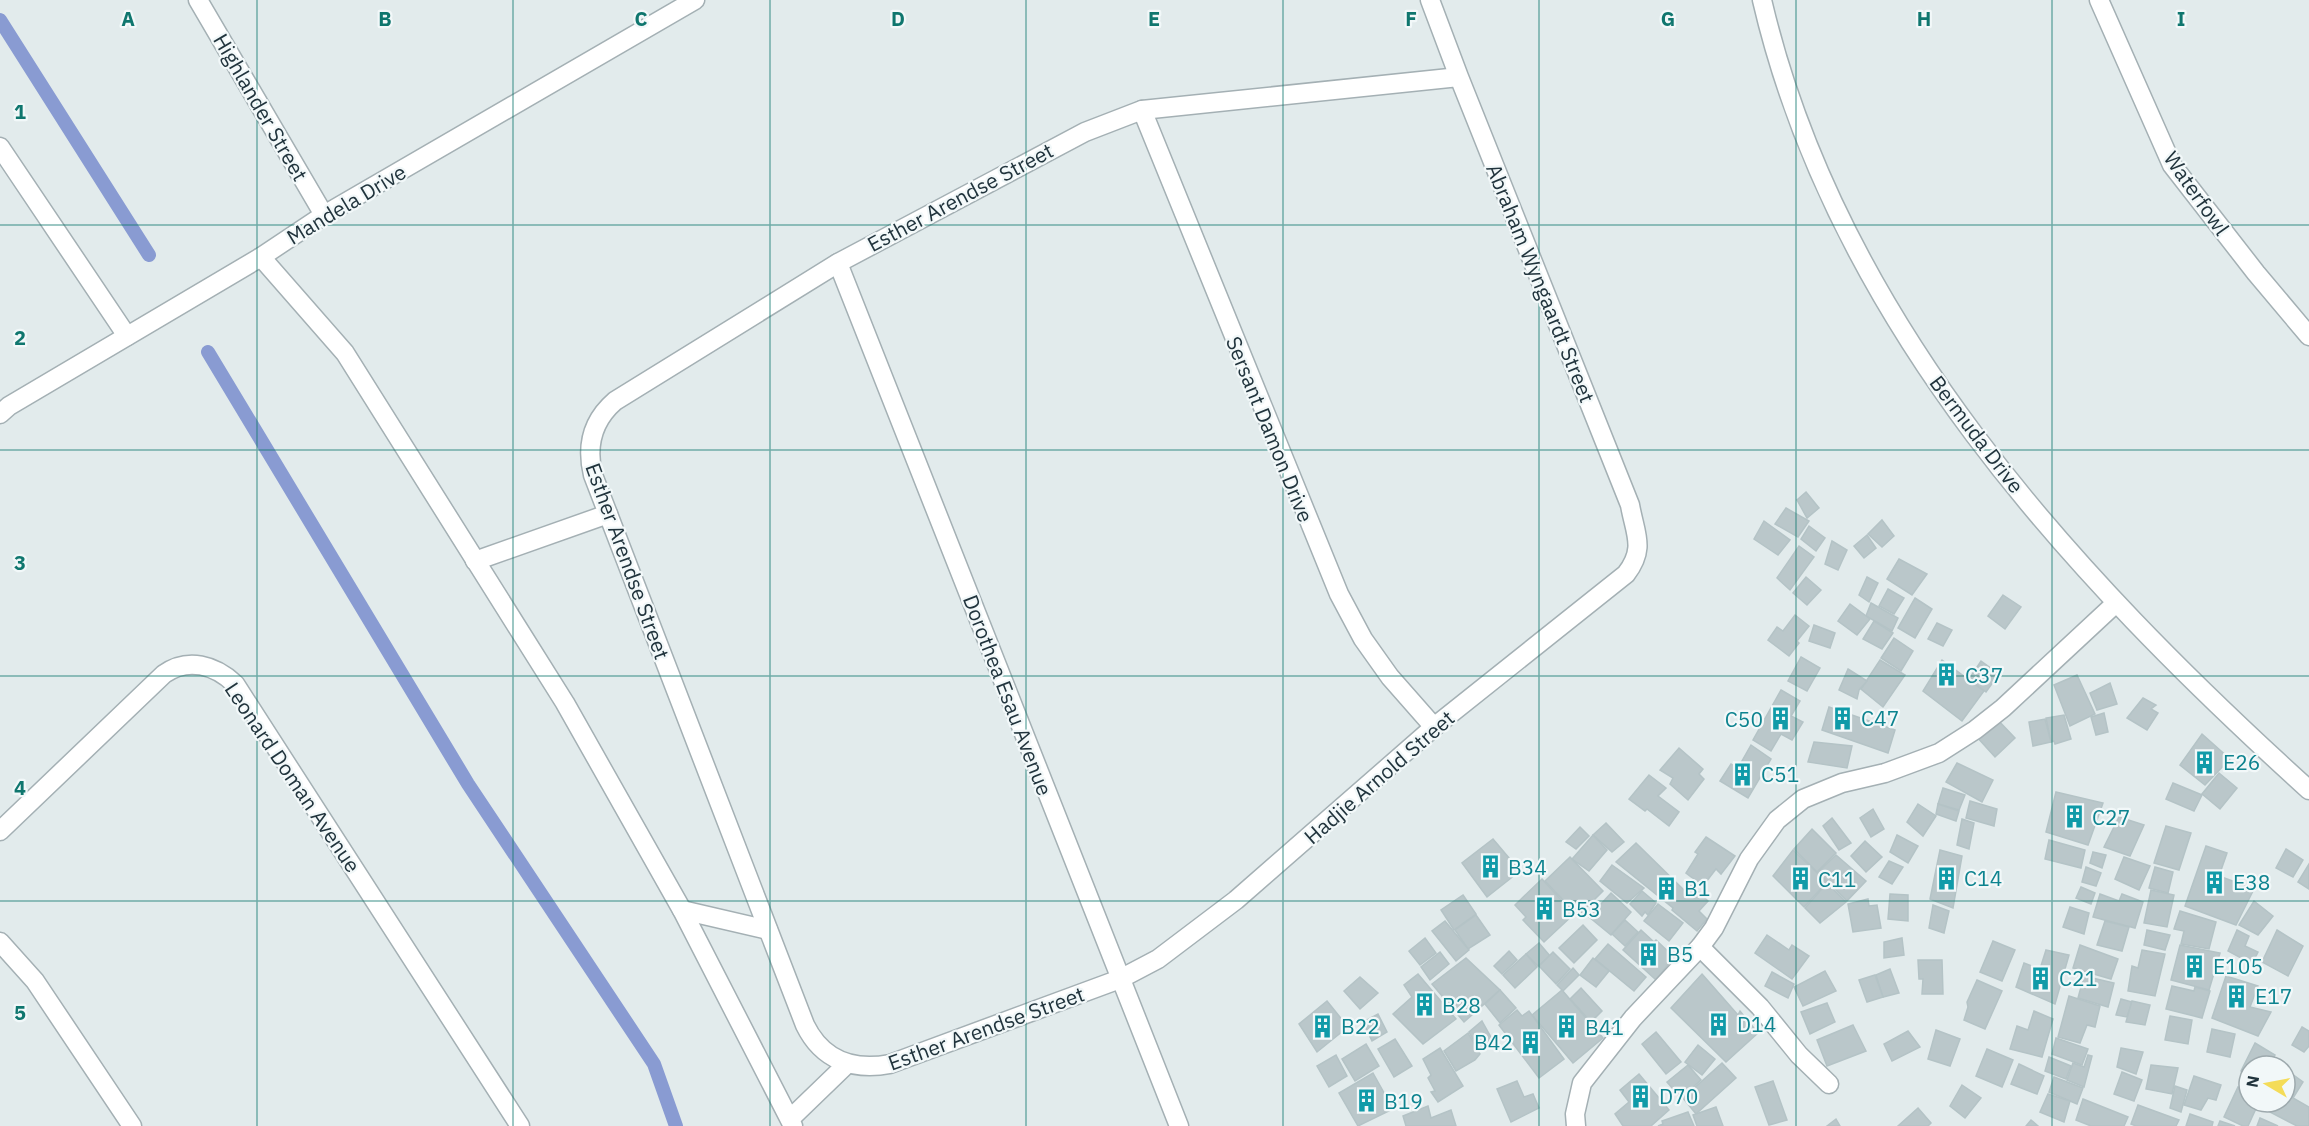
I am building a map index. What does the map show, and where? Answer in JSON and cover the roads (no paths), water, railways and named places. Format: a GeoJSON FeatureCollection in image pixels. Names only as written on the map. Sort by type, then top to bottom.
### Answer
{"type":"FeatureCollection","features":[{"type":"Feature","properties":{"kind":"street","name":"Highlander Street"},"geometry":{"type":"LineString","coordinates":[[198,0],[324,215]]}},
{"type":"Feature","properties":{"kind":"street","name":"Mandela Drive"},"geometry":{"type":"LineString","coordinates":[[0,414],[9,406],[261,257],[324,215],[695,0]]}},
{"type":"Feature","properties":{"kind":"street","name":"Abraham Wyngaardt Street"},"geometry":{"type":"LineString","coordinates":[[1430,0],[1630,506],[1639,547],[1632,567]]}},
{"type":"Feature","properties":{"kind":"street","name":"Bermuda Drive"},"geometry":{"type":"LineString","coordinates":[[1762,0],[1786,86],[1813,158],[1844,227],[1892,313],[1946,396],[1989,455],[2116,603],[2181,671],[2309,790]]}},
{"type":"Feature","properties":{"kind":"street","name":"Waterfowl"},"geometry":{"type":"LineString","coordinates":[[2099,0],[2172,165],[2256,273],[2309,336]]}},
{"type":"Feature","properties":{"kind":"street","name":"Esther Arendse Street"},"geometry":{"type":"LineString","coordinates":[[1120,979],[890,1064],[876,1067],[847,1064],[827,1053],[811,1037],[592,476],[589,461],[591,436],[606,409],[615,401],[838,263],[1085,132],[1142,110],[1459,77]]}},
{"type":"Feature","properties":{"kind":"street","name":"Sersant Damon Drive"},"geometry":{"type":"LineString","coordinates":[[1142,110],[1339,594],[1362,639],[1390,677],[1434,727]]}},
{"type":"Feature","properties":{"kind":"street"},"geometry":{"type":"LineString","coordinates":[[0,147],[127,336]]}},
{"type":"Feature","properties":{"kind":"street"},"geometry":{"type":"LineString","coordinates":[[261,257],[345,353],[565,703],[682,910],[792,1123],[847,1064]]}},
{"type":"Feature","properties":{"kind":"street","name":"Dorothea Esau Avenue"},"geometry":{"type":"LineString","coordinates":[[838,263],[1179,1126]]}},
{"type":"Feature","properties":{"kind":"street"},"geometry":{"type":"LineString","coordinates":[[476,561],[608,514]]}},
{"type":"Feature","properties":{"kind":"street","name":"Hadjie Arnold Street"},"geometry":{"type":"LineString","coordinates":[[1120,979],[1158,958],[1236,900],[1434,727],[1632,567]]}},
{"type":"Feature","properties":{"kind":"street"},"geometry":{"type":"LineString","coordinates":[[1576,1126],[1575,1114],[1582,1083],[1633,1018],[1700,947],[1714,928],[1749,859],[1777,820],[1803,799],[1842,783],[1885,772],[1939,753],[1975,730],[2003,708],[2116,603]]}},
{"type":"Feature","properties":{"kind":"street","name":"Leonard Doman Avenue"},"geometry":{"type":"LineString","coordinates":[[0,831],[164,674],[180,665],[189,664],[220,672],[235,684],[520,1126]]}},
{"type":"Feature","properties":{"kind":"street"},"geometry":{"type":"LineString","coordinates":[[682,910],[768,930]]}},
{"type":"Feature","properties":{"kind":"street"},"geometry":{"type":"LineString","coordinates":[[0,942],[35,981],[132,1126]]}},
{"type":"Feature","properties":{"kind":"street"},"geometry":{"type":"LineString","coordinates":[[1700,947],[1760,1007],[1799,1055],[1828,1084]]}},
{"type":"Feature","properties":{"kind":"waterway"},"geometry":{"type":"LineString","coordinates":[[0,20],[149,255]]}},
{"type":"Feature","properties":{"kind":"waterway"},"geometry":{"type":"LineString","coordinates":[[208,352],[468,784],[654,1064],[676,1126]]}},
{"type":"Feature","properties":{"kind":"place","name":"C37"},"geometry":{"type":"Point","coordinates":[1947,675]}},
{"type":"Feature","properties":{"kind":"place","name":"C47"},"geometry":{"type":"Point","coordinates":[1843,718]}},
{"type":"Feature","properties":{"kind":"place","name":"C50"},"geometry":{"type":"Point","coordinates":[1781,719]}},
{"type":"Feature","properties":{"kind":"place","name":"E26"},"geometry":{"type":"Point","coordinates":[2205,762]}},
{"type":"Feature","properties":{"kind":"place","name":"C51"},"geometry":{"type":"Point","coordinates":[1743,774]}},
{"type":"Feature","properties":{"kind":"place","name":"C27"},"geometry":{"type":"Point","coordinates":[2074,817]}},
{"type":"Feature","properties":{"kind":"place","name":"B34"},"geometry":{"type":"Point","coordinates":[1490,867]}},
{"type":"Feature","properties":{"kind":"place","name":"C14"},"geometry":{"type":"Point","coordinates":[1946,878]}},
{"type":"Feature","properties":{"kind":"place","name":"C11"},"geometry":{"type":"Point","coordinates":[1800,879]}},
{"type":"Feature","properties":{"kind":"place","name":"E38"},"geometry":{"type":"Point","coordinates":[2215,882]}},
{"type":"Feature","properties":{"kind":"place","name":"B1"},"geometry":{"type":"Point","coordinates":[1666,888]}},
{"type":"Feature","properties":{"kind":"place","name":"B53"},"geometry":{"type":"Point","coordinates":[1544,909]}},
{"type":"Feature","properties":{"kind":"place","name":"B5"},"geometry":{"type":"Point","coordinates":[1649,954]}},
{"type":"Feature","properties":{"kind":"place","name":"E105"},"geometry":{"type":"Point","coordinates":[2195,966]}},
{"type":"Feature","properties":{"kind":"place","name":"C21"},"geometry":{"type":"Point","coordinates":[2041,978]}},
{"type":"Feature","properties":{"kind":"place","name":"E17"},"geometry":{"type":"Point","coordinates":[2237,996]}},
{"type":"Feature","properties":{"kind":"place","name":"B28"},"geometry":{"type":"Point","coordinates":[1424,1005]}},
{"type":"Feature","properties":{"kind":"place","name":"D14"},"geometry":{"type":"Point","coordinates":[1719,1024]}},
{"type":"Feature","properties":{"kind":"place","name":"B22"},"geometry":{"type":"Point","coordinates":[1323,1026]}},
{"type":"Feature","properties":{"kind":"place","name":"B41"},"geometry":{"type":"Point","coordinates":[1567,1027]}},
{"type":"Feature","properties":{"kind":"place","name":"B42"},"geometry":{"type":"Point","coordinates":[1531,1042]}},
{"type":"Feature","properties":{"kind":"place","name":"D70"},"geometry":{"type":"Point","coordinates":[1641,1096]}},
{"type":"Feature","properties":{"kind":"place","name":"B19"},"geometry":{"type":"Point","coordinates":[1366,1101]}}]}
